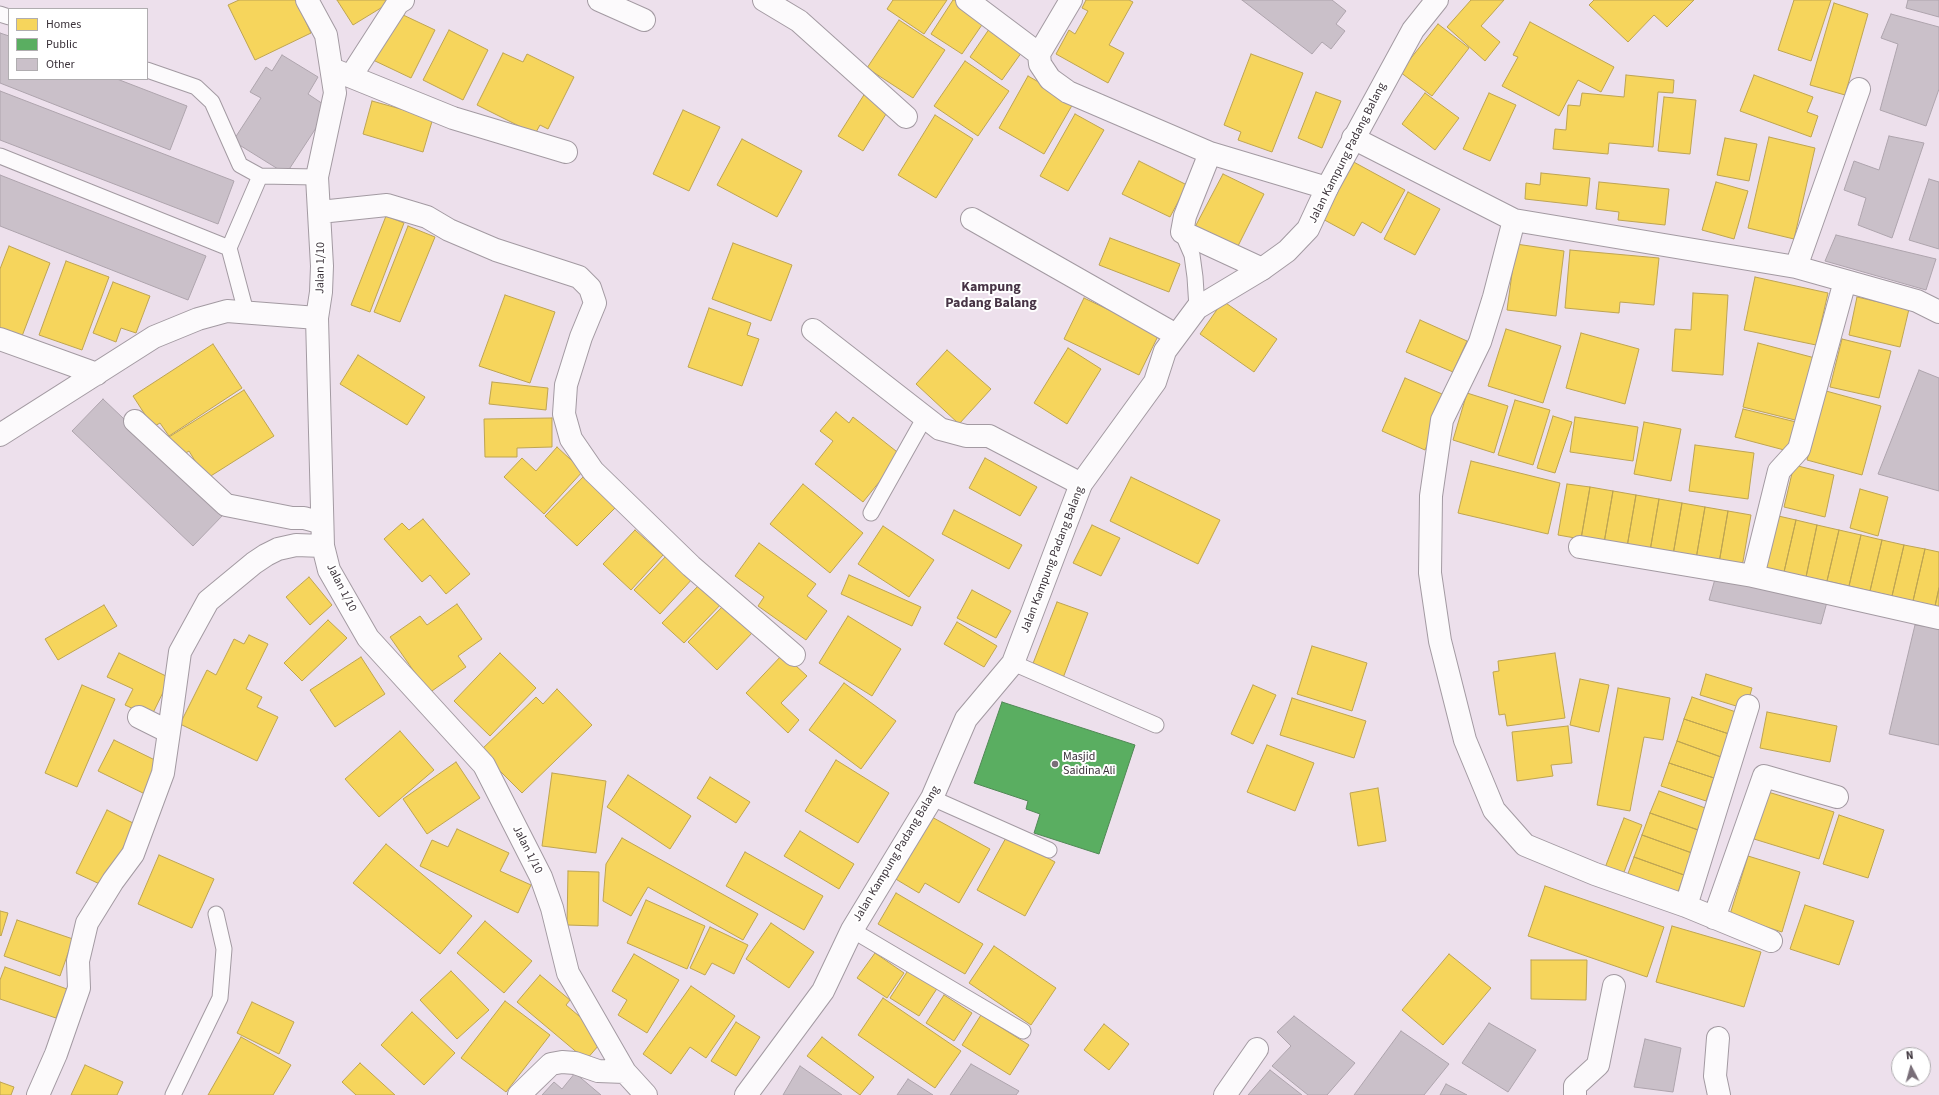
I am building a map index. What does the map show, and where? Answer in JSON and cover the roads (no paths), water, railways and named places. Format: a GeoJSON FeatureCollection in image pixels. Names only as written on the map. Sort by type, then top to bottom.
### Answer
{"type":"FeatureCollection","features":[{"type":"Feature","properties":{"kind":"street","name":"Jalan 1/10"},"geometry":{"type":"LineString","coordinates":[[307,0],[326,35],[341,73],[335,93],[317,177],[322,266],[321,292],[317,318],[322,523],[323,546],[329,570],[368,638],[484,765],[541,877],[552,908],[568,973],[625,1072],[646,1095]]}},
{"type":"Feature","properties":{"kind":"street"},"geometry":{"type":"LineString","coordinates":[[403,0],[398,3],[341,73],[453,118],[566,152]]}},
{"type":"Feature","properties":{"kind":"street"},"geometry":{"type":"LineString","coordinates":[[599,0],[644,20]]}},
{"type":"Feature","properties":{"kind":"street"},"geometry":{"type":"LineString","coordinates":[[764,0],[799,22],[906,117]]}},
{"type":"Feature","properties":{"kind":"street"},"geometry":{"type":"LineString","coordinates":[[967,0],[1039,54]]}},
{"type":"Feature","properties":{"kind":"street"},"geometry":{"type":"LineString","coordinates":[[1071,0],[1039,54],[1040,64],[1050,79],[1068,92],[1210,153],[1327,188]]}},
{"type":"Feature","properties":{"kind":"street","name":"Jalan Kampung Padang Balang"},"geometry":{"type":"LineString","coordinates":[[746,1095],[823,991],[852,930],[932,798],[966,719],[1013,663],[1081,484],[1155,382],[1165,352],[1196,308],[1262,269],[1287,251],[1308,229],[1327,188],[1413,30],[1437,0]]}},
{"type":"Feature","properties":{"kind":"street"},"geometry":{"type":"LineString","coordinates":[[1796,267],[1859,89]]}},
{"type":"Feature","properties":{"kind":"street"},"geometry":{"type":"LineString","coordinates":[[1354,138],[1514,220],[1796,267],[1917,301],[1939,312]]}},
{"type":"Feature","properties":{"kind":"street"},"geometry":{"type":"LineString","coordinates":[[1210,153],[1185,216],[1182,232],[1262,269]]}},
{"type":"Feature","properties":{"kind":"street"},"geometry":{"type":"LineString","coordinates":[[320,212],[387,205],[427,217],[449,230],[496,250],[579,277],[590,288],[595,303],[581,337],[566,385],[564,414],[571,439],[593,471],[691,566],[794,655]]}},
{"type":"Feature","properties":{"kind":"street"},"geometry":{"type":"LineString","coordinates":[[972,219],[1176,335]]}},
{"type":"Feature","properties":{"kind":"street"},"geometry":{"type":"LineString","coordinates":[[1514,220],[1494,298],[1480,342],[1442,420],[1431,496],[1430,573],[1440,641],[1465,740],[1494,810],[1525,845],[1595,874],[1686,906],[1771,941]]}},
{"type":"Feature","properties":{"kind":"street"},"geometry":{"type":"LineString","coordinates":[[1753,576],[1779,471],[1799,449],[1846,281]]}},
{"type":"Feature","properties":{"kind":"street"},"geometry":{"type":"LineString","coordinates":[[0,435],[154,337],[217,313],[227,311],[317,318]]}},
{"type":"Feature","properties":{"kind":"street"},"geometry":{"type":"LineString","coordinates":[[813,330],[940,429],[966,436],[989,436],[1081,484]]}},
{"type":"Feature","properties":{"kind":"street"},"geometry":{"type":"LineString","coordinates":[[0,339],[97,374]]}},
{"type":"Feature","properties":{"kind":"street"},"geometry":{"type":"LineString","coordinates":[[135,420],[226,505],[292,518],[304,518],[322,523]]}},
{"type":"Feature","properties":{"kind":"street"},"geometry":{"type":"LineString","coordinates":[[38,1095],[56,1054],[79,988],[78,961],[87,923],[113,881],[133,854],[163,773],[180,652],[208,601],[254,563],[278,550],[296,545],[323,546]]}},
{"type":"Feature","properties":{"kind":"street"},"geometry":{"type":"LineString","coordinates":[[1580,546],[1753,576],[1939,618]]}},
{"type":"Feature","properties":{"kind":"street"},"geometry":{"type":"LineString","coordinates":[[1686,906],[1748,706]]}},
{"type":"Feature","properties":{"kind":"street"},"geometry":{"type":"LineString","coordinates":[[139,717],[169,732]]}},
{"type":"Feature","properties":{"kind":"street"},"geometry":{"type":"LineString","coordinates":[[1714,918],[1764,776],[1837,798]]}},
{"type":"Feature","properties":{"kind":"street"},"geometry":{"type":"LineString","coordinates":[[1575,1095],[1574,1086],[1598,1065],[1614,986]]}},
{"type":"Feature","properties":{"kind":"street"},"geometry":{"type":"LineString","coordinates":[[1718,1038],[1715,1076],[1719,1095]]}},
{"type":"Feature","properties":{"kind":"street"},"geometry":{"type":"LineString","coordinates":[[1225,1095],[1257,1049]]}},
{"type":"Feature","properties":{"kind":"street"},"geometry":{"type":"LineString","coordinates":[[519,1095],[551,1064],[575,1063],[598,1071],[625,1072]]}},
{"type":"Feature","properties":{"kind":"lane"},"geometry":{"type":"LineString","coordinates":[[148,70],[196,87],[212,102],[240,165],[260,176],[317,177]]}},
{"type":"Feature","properties":{"kind":"lane"},"geometry":{"type":"LineString","coordinates":[[0,156],[229,248]]}},
{"type":"Feature","properties":{"kind":"lane"},"geometry":{"type":"LineString","coordinates":[[246,312],[229,248],[260,176]]}},
{"type":"Feature","properties":{"kind":"lane"},"geometry":{"type":"LineString","coordinates":[[1182,232],[1192,255],[1196,308]]}},
{"type":"Feature","properties":{"kind":"lane"},"geometry":{"type":"LineString","coordinates":[[871,513],[925,417]]}},
{"type":"Feature","properties":{"kind":"lane"},"geometry":{"type":"LineString","coordinates":[[1013,663],[1156,725]]}},
{"type":"Feature","properties":{"kind":"lane"},"geometry":{"type":"LineString","coordinates":[[932,798],[1049,850]]}},
{"type":"Feature","properties":{"kind":"lane"},"geometry":{"type":"LineString","coordinates":[[173,1095],[220,998],[224,949],[216,914]]}},
{"type":"Feature","properties":{"kind":"lane"},"geometry":{"type":"LineString","coordinates":[[852,930],[1023,1031]]}},
{"type":"Feature","properties":{"kind":"place","name":"Masjid Saidina Ali"},"geometry":{"type":"Point","coordinates":[1055,764]}},
{"type":"Feature","properties":{"kind":"district","name":"Kampung Padang Balang"},"geometry":{"type":"Point","coordinates":[991,296]}}]}
